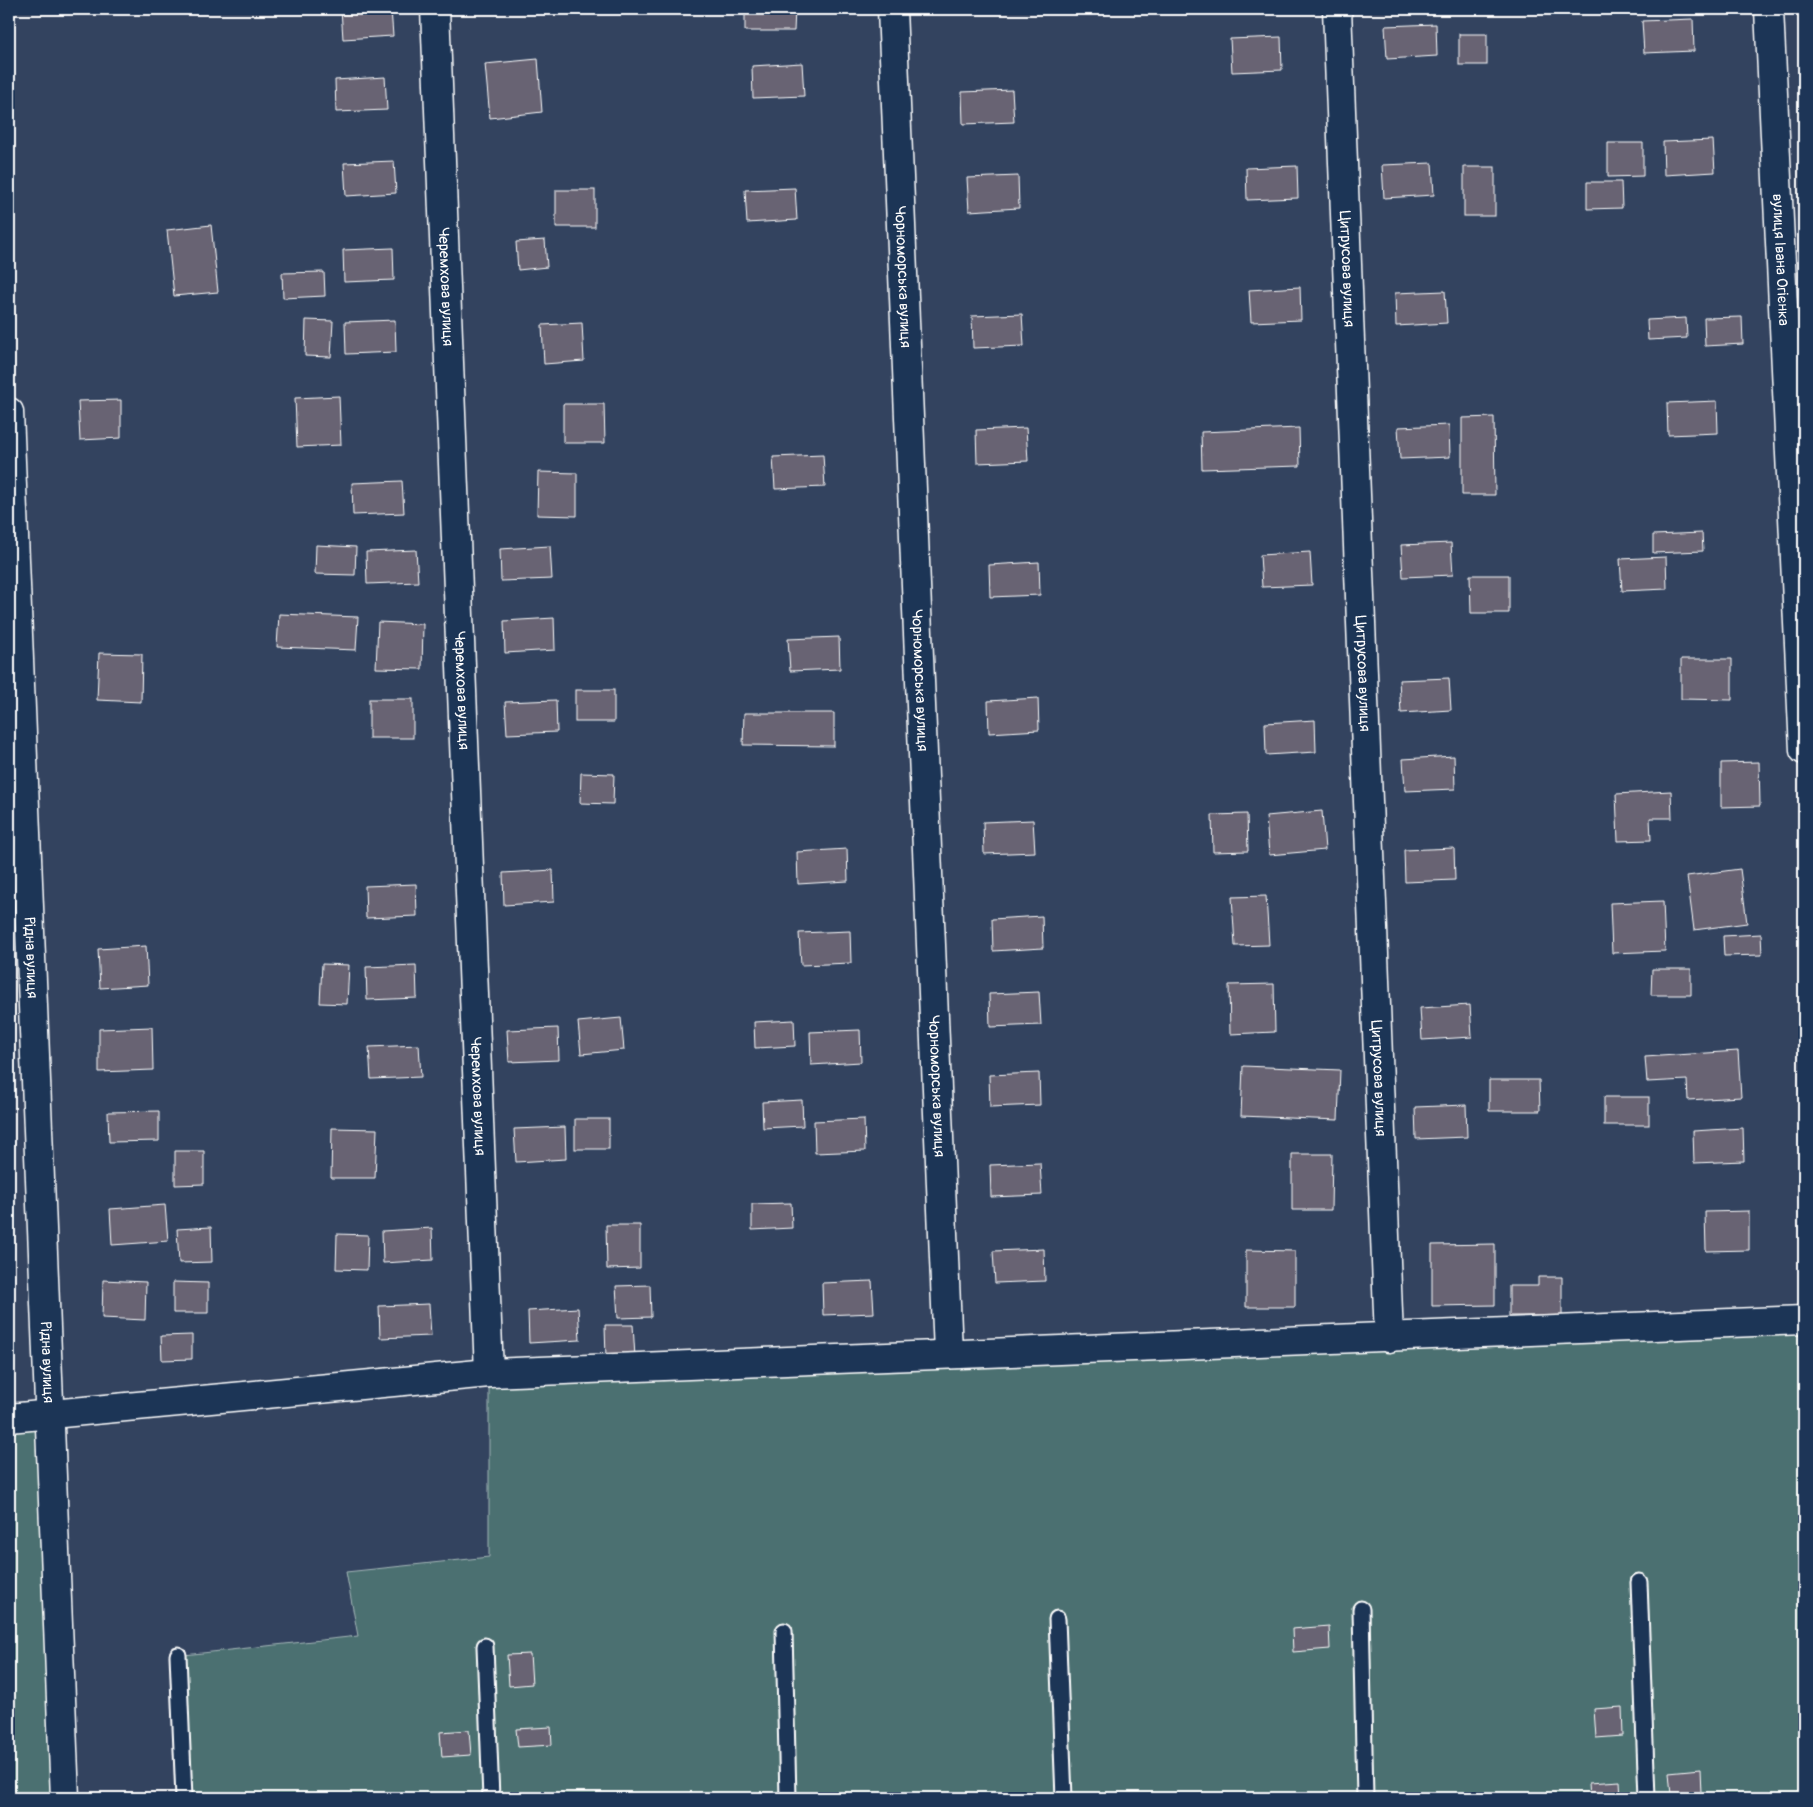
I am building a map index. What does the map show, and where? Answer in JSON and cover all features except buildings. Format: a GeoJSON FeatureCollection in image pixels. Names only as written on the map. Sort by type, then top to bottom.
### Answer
{"type":"FeatureCollection","features":[{"type":"Feature","properties":{"kind":"street","name":"Черемхова вулиця"},"geometry":{"type":"LineString","coordinates":[[435,9],[489,1373]]}},
{"type":"Feature","properties":{"kind":"street","name":"Чорноморська вулиця"},"geometry":{"type":"LineString","coordinates":[[892,9],[948,1353]]}},
{"type":"Feature","properties":{"kind":"street","name":"Цитрусова вулиця"},"geometry":{"type":"LineString","coordinates":[[1337,9],[1389,1338]]}},
{"type":"Feature","properties":{"kind":"street","name":"вулиця Івана Огієнка"},"geometry":{"type":"LineString","coordinates":[[1769,9],[1804,750]]}},
{"type":"Feature","properties":{"kind":"street","name":"Рідна вулиця"},"geometry":{"type":"LineString","coordinates":[[9,412],[65,1798]]}},
{"type":"Feature","properties":{"kind":"street"},"geometry":{"type":"LineString","coordinates":[[9,1418],[489,1373],[1804,1320]]}},
{"type":"Feature","properties":{"kind":"lane"},"geometry":{"type":"LineString","coordinates":[[1639,1582],[1646,1798]]}},
{"type":"Feature","properties":{"kind":"lane"},"geometry":{"type":"LineString","coordinates":[[1361,1609],[1365,1798]]}},
{"type":"Feature","properties":{"kind":"lane"},"geometry":{"type":"LineString","coordinates":[[1057,1620],[1064,1798]]}},
{"type":"Feature","properties":{"kind":"lane"},"geometry":{"type":"LineString","coordinates":[[784,1631],[788,1798]]}},
{"type":"Feature","properties":{"kind":"lane"},"geometry":{"type":"LineString","coordinates":[[485,1646],[491,1798]]}},
{"type":"Feature","properties":{"kind":"lane"},"geometry":{"type":"LineString","coordinates":[[178,1655],[184,1798]]}},
{"type":"Feature","properties":{"kind":"green space"},"geometry":{"type":"Polygon","coordinates":[[[1804,1320],[1804,1798],[190,1798],[184,1655],[358,1636],[346,1572],[489,1557],[489,1373],[1804,1320]]]}},
{"type":"Feature","properties":{"kind":"green space"},"geometry":{"type":"Polygon","coordinates":[[[49,1415],[65,1798],[9,1798],[9,1418],[49,1415]]]}}]}
